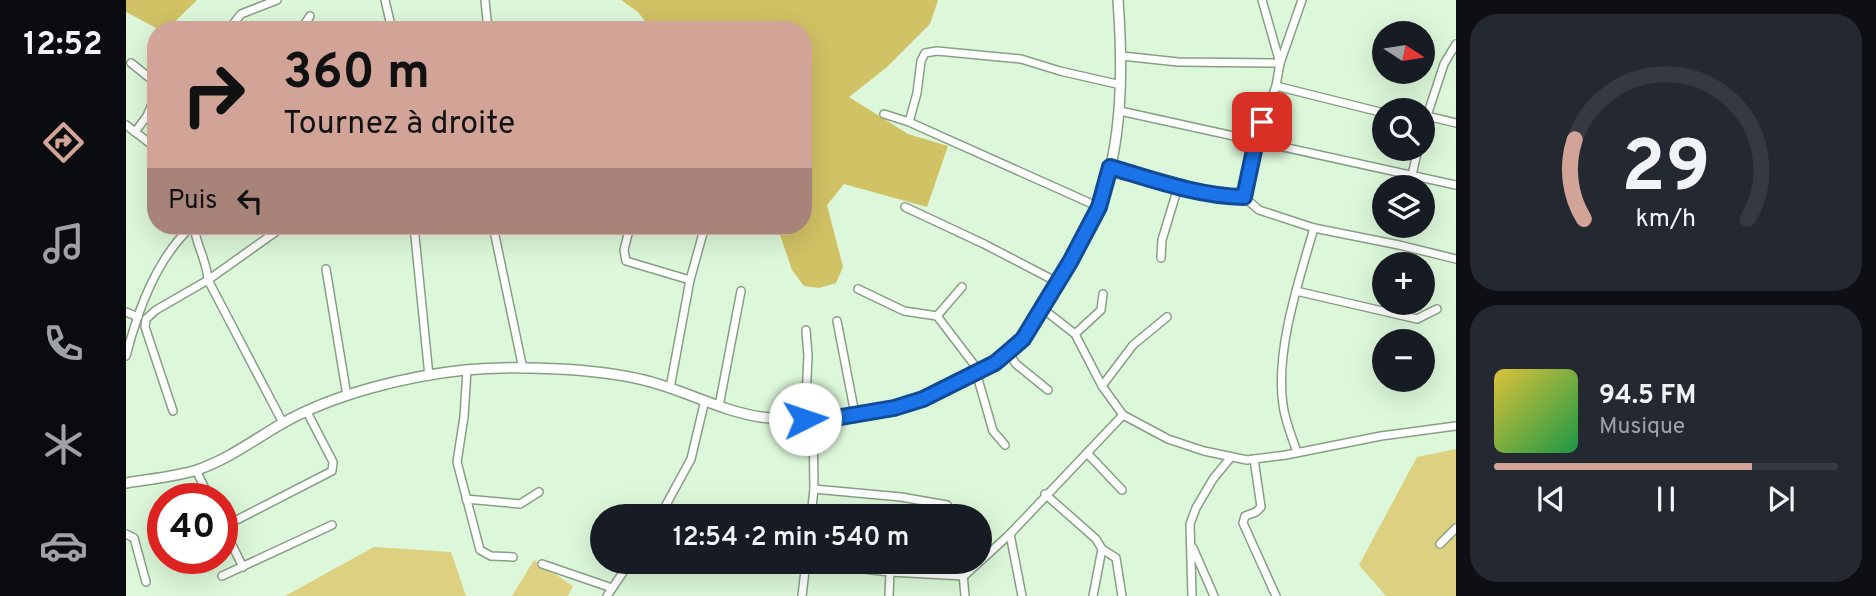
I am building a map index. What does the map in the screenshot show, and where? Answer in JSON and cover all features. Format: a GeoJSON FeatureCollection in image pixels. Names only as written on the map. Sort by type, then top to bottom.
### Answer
{"type":"FeatureCollection","features":[{"type":"Feature","properties":{"kind":"street"},"geometry":{"type":"LineString","coordinates":[[235,21],[239,15],[277,0]]}},
{"type":"Feature","properties":{"kind":"street"},"geometry":{"type":"LineString","coordinates":[[385,0],[390,21]]}},
{"type":"Feature","properties":{"kind":"street"},"geometry":{"type":"LineString","coordinates":[[485,0],[487,21]]}},
{"type":"Feature","properties":{"kind":"street"},"geometry":{"type":"LineString","coordinates":[[126,483],[196,470],[229,456],[283,423],[347,396],[429,376],[467,370],[523,369],[622,376],[670,388],[758,417],[809,419],[855,414],[894,408],[923,399],[995,363],[1023,339],[1059,283],[1099,207],[1110,167],[1120,111],[1122,56],[1118,0]]}},
{"type":"Feature","properties":{"kind":"street"},"geometry":{"type":"LineString","coordinates":[[1262,0],[1280,63]]}},
{"type":"Feature","properties":{"kind":"street"},"geometry":{"type":"LineString","coordinates":[[1244,197],[1256,141],[1276,86],[1280,63],[1301,0]]}},
{"type":"Feature","properties":{"kind":"street"},"geometry":{"type":"LineString","coordinates":[[307,21],[310,16]]}},
{"type":"Feature","properties":{"kind":"street"},"geometry":{"type":"LineString","coordinates":[[1432,98],[1444,64],[1456,44]]}},
{"type":"Feature","properties":{"kind":"street"},"geometry":{"type":"LineString","coordinates":[[909,122],[917,93],[921,61],[925,53],[936,51],[1021,59],[1121,85]]}},
{"type":"Feature","properties":{"kind":"street"},"geometry":{"type":"LineString","coordinates":[[1122,56],[1178,62],[1280,63]]}},
{"type":"Feature","properties":{"kind":"street"},"geometry":{"type":"LineString","coordinates":[[131,62],[147,75]]}},
{"type":"Feature","properties":{"kind":"street"},"geometry":{"type":"LineString","coordinates":[[1276,86],[1372,110]]}},
{"type":"Feature","properties":{"kind":"street"},"geometry":{"type":"LineString","coordinates":[[1120,111],[1412,175],[1415,161]]}},
{"type":"Feature","properties":{"kind":"street"},"geometry":{"type":"LineString","coordinates":[[884,114],[909,122],[1099,207]]}},
{"type":"Feature","properties":{"kind":"street"},"geometry":{"type":"LineString","coordinates":[[135,132],[147,116]]}},
{"type":"Feature","properties":{"kind":"street"},"geometry":{"type":"LineString","coordinates":[[1435,122],[1456,123]]}},
{"type":"Feature","properties":{"kind":"street"},"geometry":{"type":"LineString","coordinates":[[126,125],[147,141]]}},
{"type":"Feature","properties":{"kind":"street"},"geometry":{"type":"LineString","coordinates":[[1110,167],[1178,187],[1231,198],[1244,197],[1259,210],[1314,228],[1456,259]]}},
{"type":"Feature","properties":{"kind":"street"},"geometry":{"type":"LineString","coordinates":[[1435,180],[1456,185]]}},
{"type":"Feature","properties":{"kind":"street"},"geometry":{"type":"LineString","coordinates":[[1161,258],[1162,240],[1178,187]]}},
{"type":"Feature","properties":{"kind":"street"},"geometry":{"type":"LineString","coordinates":[[905,207],[1059,283]]}},
{"type":"Feature","properties":{"kind":"street"},"geometry":{"type":"LineString","coordinates":[[1297,452],[1283,407],[1281,389],[1288,323],[1314,228]]}},
{"type":"Feature","properties":{"kind":"street"},"geometry":{"type":"LineString","coordinates":[[126,356],[136,317],[154,278],[182,235]]}},
{"type":"Feature","properties":{"kind":"street"},"geometry":{"type":"LineString","coordinates":[[195,235],[207,267],[208,280],[283,423]]}},
{"type":"Feature","properties":{"kind":"street"},"geometry":{"type":"LineString","coordinates":[[173,411],[145,327],[146,319],[156,310],[208,280],[271,235]]}},
{"type":"Feature","properties":{"kind":"street"},"geometry":{"type":"LineString","coordinates":[[415,235],[429,376]]}},
{"type":"Feature","properties":{"kind":"street"},"geometry":{"type":"LineString","coordinates":[[495,235],[523,369]]}},
{"type":"Feature","properties":{"kind":"street"},"geometry":{"type":"LineString","coordinates":[[628,235],[624,250],[626,261],[690,280]]}},
{"type":"Feature","properties":{"kind":"street"},"geometry":{"type":"LineString","coordinates":[[670,388],[690,280],[702,235]]}},
{"type":"Feature","properties":{"kind":"street"},"geometry":{"type":"LineString","coordinates":[[326,269],[347,396]]}},
{"type":"Feature","properties":{"kind":"street"},"geometry":{"type":"LineString","coordinates":[[937,316],[962,287]]}},
{"type":"Feature","properties":{"kind":"street"},"geometry":{"type":"LineString","coordinates":[[858,289],[904,311],[937,316],[977,372],[993,430],[1005,445]]}},
{"type":"Feature","properties":{"kind":"street"},"geometry":{"type":"LineString","coordinates":[[719,406],[741,291]]}},
{"type":"Feature","properties":{"kind":"street"},"geometry":{"type":"LineString","coordinates":[[1296,291],[1417,319],[1437,309]]}},
{"type":"Feature","properties":{"kind":"street"},"geometry":{"type":"LineString","coordinates":[[1075,334],[1101,310],[1104,294]]}},
{"type":"Feature","properties":{"kind":"street"},"geometry":{"type":"LineString","coordinates":[[1043,309],[1075,334],[1102,386],[1123,415],[1168,439],[1231,457],[1254,459],[1381,436],[1456,426]]}},
{"type":"Feature","properties":{"kind":"street"},"geometry":{"type":"LineString","coordinates":[[126,312],[146,319]]}},
{"type":"Feature","properties":{"kind":"street"},"geometry":{"type":"LineString","coordinates":[[1102,386],[1133,345],[1167,317]]}},
{"type":"Feature","properties":{"kind":"street"},"geometry":{"type":"LineString","coordinates":[[836,321],[855,414]]}},
{"type":"Feature","properties":{"kind":"street"},"geometry":{"type":"LineString","coordinates":[[806,330],[814,489],[812,504]]}},
{"type":"Feature","properties":{"kind":"street"},"geometry":{"type":"LineString","coordinates":[[1008,352],[1016,364],[1048,390]]}},
{"type":"Feature","properties":{"kind":"street"},"geometry":{"type":"LineString","coordinates":[[467,370],[457,463],[480,550],[491,556],[513,557]]}},
{"type":"Feature","properties":{"kind":"street"},"geometry":{"type":"LineString","coordinates":[[666,504],[691,458],[705,400]]}},
{"type":"Feature","properties":{"kind":"street"},"geometry":{"type":"LineString","coordinates":[[238,518],[332,471],[332,461],[307,412]]}},
{"type":"Feature","properties":{"kind":"street"},"geometry":{"type":"LineString","coordinates":[[927,574],[964,576],[1010,534],[1045,494],[1123,415]]}},
{"type":"Feature","properties":{"kind":"street"},"geometry":{"type":"LineString","coordinates":[[1087,453],[1122,490]]}},
{"type":"Feature","properties":{"kind":"street"},"geometry":{"type":"LineString","coordinates":[[1192,596],[1190,524],[1213,479],[1231,457]]}},
{"type":"Feature","properties":{"kind":"street"},"geometry":{"type":"LineString","coordinates":[[1254,459],[1261,507],[1245,516],[1243,523],[1276,596]]}},
{"type":"Feature","properties":{"kind":"street"},"geometry":{"type":"LineString","coordinates":[[196,470],[202,483]]}},
{"type":"Feature","properties":{"kind":"street"},"geometry":{"type":"LineString","coordinates":[[814,489],[940,504]]}},
{"type":"Feature","properties":{"kind":"street"},"geometry":{"type":"LineString","coordinates":[[466,499],[520,504],[539,492]]}},
{"type":"Feature","properties":{"kind":"street"},"geometry":{"type":"LineString","coordinates":[[1045,494],[1096,539],[1102,549],[1116,558],[1122,596]]}},
{"type":"Feature","properties":{"kind":"street"},"geometry":{"type":"LineString","coordinates":[[222,576],[332,525]]}},
{"type":"Feature","properties":{"kind":"street"},"geometry":{"type":"LineString","coordinates":[[1440,544],[1456,528]]}},
{"type":"Feature","properties":{"kind":"street"},"geometry":{"type":"LineString","coordinates":[[126,534],[134,538],[146,582]]}},
{"type":"Feature","properties":{"kind":"street"},"geometry":{"type":"LineString","coordinates":[[1010,534],[1022,596]]}},
{"type":"Feature","properties":{"kind":"street"},"geometry":{"type":"LineString","coordinates":[[1192,544],[1214,596]]}},
{"type":"Feature","properties":{"kind":"street"},"geometry":{"type":"LineString","coordinates":[[1093,596],[1102,549]]}},
{"type":"Feature","properties":{"kind":"street"},"geometry":{"type":"LineString","coordinates":[[238,557],[243,567]]}},
{"type":"Feature","properties":{"kind":"street"},"geometry":{"type":"LineString","coordinates":[[542,564],[610,592],[622,574]]}},
{"type":"Feature","properties":{"kind":"street"},"geometry":{"type":"LineString","coordinates":[[802,596],[803,574]]}},
{"type":"Feature","properties":{"kind":"street"},"geometry":{"type":"LineString","coordinates":[[888,596],[890,574]]}},
{"type":"Feature","properties":{"kind":"street"},"geometry":{"type":"LineString","coordinates":[[964,576],[965,596]]}},
{"type":"Feature","properties":{"kind":"shaded area"},"geometry":{"type":"Polygon","coordinates":[[[126,0],[197,0],[175,21],[147,21],[147,23],[126,12],[126,0]]]}},
{"type":"Feature","properties":{"kind":"shaded area"},"geometry":{"type":"Polygon","coordinates":[[[621,0],[938,0],[930,24],[887,67],[849,97],[908,134],[948,146],[927,207],[844,184],[827,205],[843,267],[836,283],[819,288],[804,286],[792,270],[780,235],[812,235],[812,21],[645,21],[638,12],[621,0]]]}},
{"type":"Feature","properties":{"kind":"shaded area"},"geometry":{"type":"Polygon","coordinates":[[[1456,449],[1456,596],[1386,596],[1359,565],[1417,457],[1456,449]]]}},
{"type":"Feature","properties":{"kind":"shaded area"},"geometry":{"type":"Polygon","coordinates":[[[374,547],[451,552],[466,596],[285,596],[374,547]]]}},
{"type":"Feature","properties":{"kind":"shaded area"},"geometry":{"type":"Polygon","coordinates":[[[534,560],[573,586],[568,596],[512,596],[534,560]]]}},
{"type":"Feature","properties":{"kind":"route"},"geometry":{"type":"LineString","coordinates":[[805,419],[841,417],[894,408],[923,399],[995,363],[1023,339],[1059,283],[1094,219],[1110,167],[1178,187],[1231,198],[1244,197],[1262,122]]}}]}
